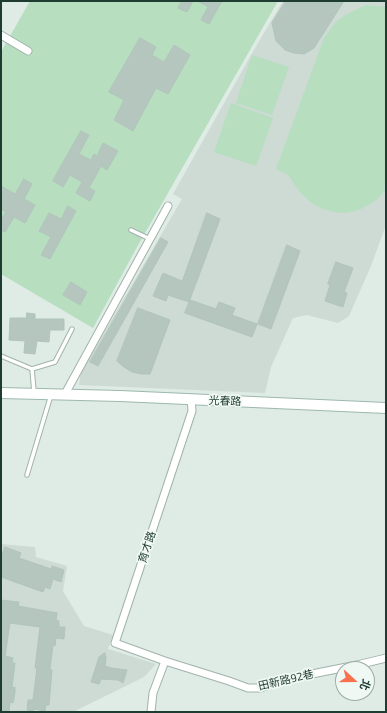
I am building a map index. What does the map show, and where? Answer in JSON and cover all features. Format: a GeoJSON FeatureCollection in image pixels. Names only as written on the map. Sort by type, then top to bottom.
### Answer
{"type":"FeatureCollection","features":[{"type":"Feature","properties":{"kind":"main road","name":"光春路"},"geometry":{"type":"LineString","coordinates":[[1,393],[120,396],[386,408]]}},
{"type":"Feature","properties":{"kind":"street"},"geometry":{"type":"LineString","coordinates":[[1,35],[28,51]]}},
{"type":"Feature","properties":{"kind":"street"},"geometry":{"type":"LineString","coordinates":[[65,394],[168,206]]}},
{"type":"Feature","properties":{"kind":"street","name":"育才路"},"geometry":{"type":"LineString","coordinates":[[165,661],[115,643],[192,411],[191,399]]}},
{"type":"Feature","properties":{"kind":"street","name":"田新路92巷"},"geometry":{"type":"LineString","coordinates":[[165,661],[248,688],[260,688],[292,678],[386,658]]}},
{"type":"Feature","properties":{"kind":"street"},"geometry":{"type":"LineString","coordinates":[[151,712],[153,693],[165,661]]}},
{"type":"Feature","properties":{"kind":"lane"},"geometry":{"type":"LineString","coordinates":[[131,230],[150,239]]}},
{"type":"Feature","properties":{"kind":"lane"},"geometry":{"type":"LineString","coordinates":[[1,356],[32,369],[55,362],[72,329]]}},
{"type":"Feature","properties":{"kind":"lane"},"geometry":{"type":"LineString","coordinates":[[32,369],[34,394]]}},
{"type":"Feature","properties":{"kind":"lane"},"geometry":{"type":"LineString","coordinates":[[26,475],[52,394]]}},
{"type":"Feature","properties":{"kind":"shaded area"},"geometry":{"type":"Polygon","coordinates":[[[283,1],[386,1],[386,225],[371,266],[349,316],[338,323],[307,315],[293,318],[271,367],[265,393],[79,385],[81,372],[182,199],[173,194],[283,1]]]}},
{"type":"Feature","properties":{"kind":"shaded area"},"geometry":{"type":"Polygon","coordinates":[[[1,544],[35,547],[36,557],[67,566],[63,591],[84,626],[113,635],[108,649],[156,664],[144,677],[73,712],[1,712],[1,544]]]}},
{"type":"Feature","properties":{"kind":"green space"},"geometry":{"type":"Polygon","coordinates":[[[30,1],[278,1],[137,247],[93,328],[1,274],[1,52],[30,1]]]}},
{"type":"Feature","properties":{"kind":"green space"},"geometry":{"type":"Polygon","coordinates":[[[366,5],[386,7],[386,188],[379,197],[363,208],[356,211],[340,213],[316,206],[304,196],[286,173],[276,169],[324,38],[336,22],[347,14],[366,5]]]}},
{"type":"Feature","properties":{"kind":"green space"},"geometry":{"type":"Polygon","coordinates":[[[252,55],[289,67],[272,115],[236,103],[252,55]]]}},
{"type":"Feature","properties":{"kind":"green space"},"geometry":{"type":"Polygon","coordinates":[[[231,103],[273,118],[256,166],[214,152],[231,103]]]}},
{"type":"Feature","properties":{"kind":"building"},"geometry":{"type":"Polygon","coordinates":[[[182,1],[193,1],[187,12],[178,8],[182,1]]]}},
{"type":"Feature","properties":{"kind":"building"},"geometry":{"type":"Polygon","coordinates":[[[198,1],[222,1],[209,24],[201,20],[208,7],[198,1]]]}},
{"type":"Feature","properties":{"kind":"building"},"geometry":{"type":"Polygon","coordinates":[[[286,1],[344,1],[314,48],[304,54],[285,50],[276,41],[272,23],[286,1]]]}},
{"type":"Feature","properties":{"kind":"building"},"geometry":{"type":"Polygon","coordinates":[[[140,38],[156,47],[152,55],[164,62],[174,45],[190,55],[168,94],[156,88],[133,131],[114,120],[124,100],[109,92],[140,38]]]}},
{"type":"Feature","properties":{"kind":"building"},"geometry":{"type":"Polygon","coordinates":[[[81,131],[89,135],[79,154],[91,160],[94,154],[97,156],[103,143],[118,151],[107,170],[101,166],[89,188],[95,191],[90,201],[76,193],[82,182],[70,175],[63,187],[53,181],[81,131]]]}},
{"type":"Feature","properties":{"kind":"building"},"geometry":{"type":"Polygon","coordinates":[[[24,179],[32,184],[24,199],[35,205],[25,223],[14,217],[5,232],[1,230],[1,220],[6,212],[1,209],[1,186],[15,194],[24,179]]]}},
{"type":"Feature","properties":{"kind":"building"},"geometry":{"type":"Polygon","coordinates":[[[68,206],[76,211],[50,259],[41,255],[51,237],[39,231],[49,213],[61,219],[68,206]]]}},
{"type":"Feature","properties":{"kind":"building"},"geometry":{"type":"Polygon","coordinates":[[[207,213],[220,219],[189,302],[168,295],[166,301],[153,296],[163,273],[182,281],[207,213]]]}},
{"type":"Feature","properties":{"kind":"building"},"geometry":{"type":"Polygon","coordinates":[[[161,238],[168,242],[98,366],[90,362],[161,238]]]}},
{"type":"Feature","properties":{"kind":"building"},"geometry":{"type":"Polygon","coordinates":[[[287,245],[300,251],[271,329],[258,324],[287,245]]]}},
{"type":"Feature","properties":{"kind":"building"},"geometry":{"type":"Polygon","coordinates":[[[336,262],[353,268],[344,292],[347,293],[343,307],[325,301],[330,285],[328,284],[336,262]]]}},
{"type":"Feature","properties":{"kind":"building"},"geometry":{"type":"Polygon","coordinates":[[[71,282],[87,292],[80,305],[63,295],[71,282]]]}},
{"type":"Feature","properties":{"kind":"building"},"geometry":{"type":"Polygon","coordinates":[[[190,300],[216,309],[219,302],[235,308],[232,315],[257,324],[252,337],[185,313],[190,300]]]}},
{"type":"Feature","properties":{"kind":"building"},"geometry":{"type":"Polygon","coordinates":[[[138,308],[170,320],[150,374],[132,372],[117,361],[138,308]]]}},
{"type":"Feature","properties":{"kind":"building"},"geometry":{"type":"Polygon","coordinates":[[[27,313],[35,314],[35,319],[64,319],[64,330],[50,330],[49,342],[37,341],[35,354],[24,353],[25,341],[9,340],[10,318],[26,318],[27,313]]]}},
{"type":"Feature","properties":{"kind":"building"},"geometry":{"type":"Polygon","coordinates":[[[5,547],[21,553],[19,558],[51,569],[52,566],[64,570],[61,582],[53,579],[50,589],[45,587],[43,592],[1,577],[1,559],[5,547]]]}},
{"type":"Feature","properties":{"kind":"building"},"geometry":{"type":"Polygon","coordinates":[[[1,600],[19,602],[18,606],[57,613],[56,620],[59,621],[59,627],[65,627],[64,639],[56,638],[55,646],[53,645],[50,669],[52,670],[49,705],[46,705],[45,711],[34,709],[33,711],[27,710],[28,700],[33,700],[40,627],[10,623],[5,656],[13,658],[12,663],[15,663],[12,688],[15,687],[15,693],[13,703],[10,702],[9,712],[1,712],[1,600]]]}},
{"type":"Feature","properties":{"kind":"building"},"geometry":{"type":"Polygon","coordinates":[[[105,653],[105,666],[127,670],[123,683],[118,680],[101,679],[99,684],[91,682],[99,657],[105,653]]]}}]}
